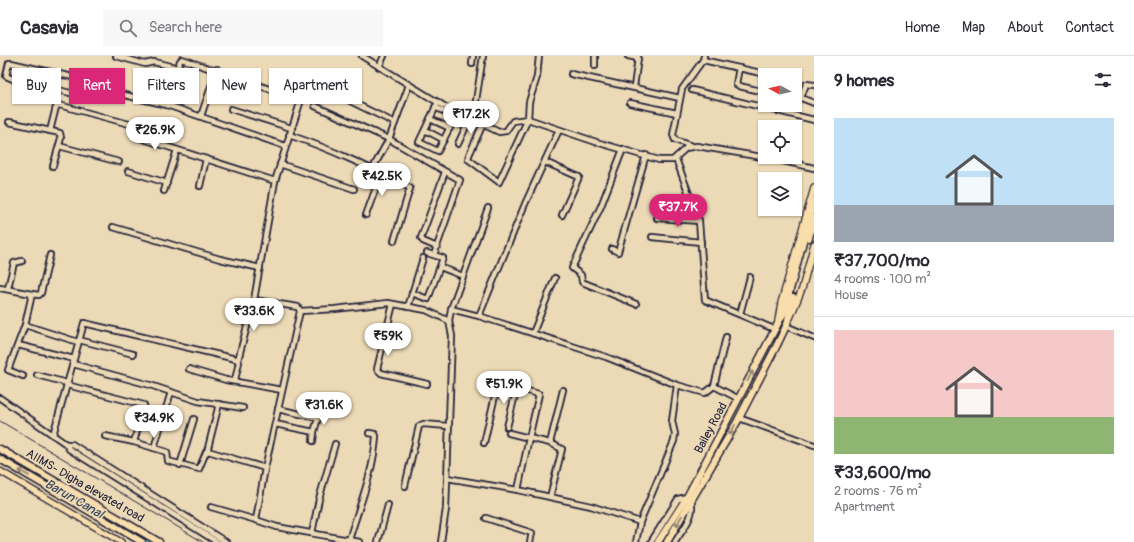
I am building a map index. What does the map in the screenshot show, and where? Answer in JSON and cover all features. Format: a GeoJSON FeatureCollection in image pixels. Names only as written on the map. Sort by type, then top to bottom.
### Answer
{"type":"FeatureCollection","features":[{"type":"Feature","properties":{"kind":"highway"},"geometry":{"type":"LineString","coordinates":[[667,542],[689,498],[739,418],[787,325],[788,313],[812,216],[814,201]]}},
{"type":"Feature","properties":{"kind":"highway","name":"Bailey Road"},"geometry":{"type":"LineString","coordinates":[[658,542],[689,498],[778,321],[784,312],[812,216]]}},
{"type":"Feature","properties":{"kind":"highway","name":"AIIMS- Digha elevated road"},"geometry":{"type":"LineString","coordinates":[[0,449],[159,542]]}},
{"type":"Feature","properties":{"kind":"highway","name":"AIIMS- Digha elevated road"},"geometry":{"type":"LineString","coordinates":[[0,459],[142,542]]}},
{"type":"Feature","properties":{"kind":"main road"},"geometry":{"type":"LineString","coordinates":[[778,321],[781,303],[814,188]]}},
{"type":"Feature","properties":{"kind":"main road"},"geometry":{"type":"LineString","coordinates":[[787,325],[802,289],[814,244]]}},
{"type":"Feature","properties":{"kind":"main road"},"geometry":{"type":"LineString","coordinates":[[0,471],[121,542]]}},
{"type":"Feature","properties":{"kind":"street"},"geometry":{"type":"LineString","coordinates":[[116,56],[145,64],[154,62],[178,68],[180,60],[182,59],[214,68]]}},
{"type":"Feature","properties":{"kind":"street"},"geometry":{"type":"LineString","coordinates":[[362,56],[409,85],[455,117],[438,151],[419,142],[436,104]]}},
{"type":"Feature","properties":{"kind":"street"},"geometry":{"type":"LineString","coordinates":[[379,67],[384,56]]}},
{"type":"Feature","properties":{"kind":"street"},"geometry":{"type":"LineString","coordinates":[[472,64],[473,56]]}},
{"type":"Feature","properties":{"kind":"street"},"geometry":{"type":"LineString","coordinates":[[458,144],[472,119],[483,56]]}},
{"type":"Feature","properties":{"kind":"street"},"geometry":{"type":"LineString","coordinates":[[484,124],[468,159],[499,182],[528,119],[529,102],[537,77],[539,56]]}},
{"type":"Feature","properties":{"kind":"street"},"geometry":{"type":"LineString","coordinates":[[595,56],[595,66]]}},
{"type":"Feature","properties":{"kind":"street"},"geometry":{"type":"LineString","coordinates":[[628,56],[638,57],[634,87]]}},
{"type":"Feature","properties":{"kind":"street"},"geometry":{"type":"LineString","coordinates":[[758,72],[703,58],[686,82],[680,98],[673,138],[692,146],[779,160],[814,168]]}},
{"type":"Feature","properties":{"kind":"street"},"geometry":{"type":"LineString","coordinates":[[9,63],[11,63],[78,80],[74,91],[70,93],[55,89],[51,92],[36,88],[6,76],[9,63]]}},
{"type":"Feature","properties":{"kind":"street"},"geometry":{"type":"LineString","coordinates":[[740,68],[736,84],[758,90]]}},
{"type":"Feature","properties":{"kind":"street"},"geometry":{"type":"LineString","coordinates":[[571,74],[680,98]]}},
{"type":"Feature","properties":{"kind":"street"},"geometry":{"type":"LineString","coordinates":[[814,86],[806,84],[804,86],[801,98],[814,103]]}},
{"type":"Feature","properties":{"kind":"street"},"geometry":{"type":"LineString","coordinates":[[235,380],[239,363],[238,360],[254,300],[275,181],[291,128],[302,102],[301,100],[261,85]]}},
{"type":"Feature","properties":{"kind":"street"},"geometry":{"type":"LineString","coordinates":[[373,168],[389,139],[409,85]]}},
{"type":"Feature","properties":{"kind":"street"},"geometry":{"type":"LineString","coordinates":[[692,90],[814,120]]}},
{"type":"Feature","properties":{"kind":"street"},"geometry":{"type":"LineString","coordinates":[[125,95],[167,105],[285,146]]}},
{"type":"Feature","properties":{"kind":"street"},"geometry":{"type":"LineString","coordinates":[[201,116],[207,98]]}},
{"type":"Feature","properties":{"kind":"street"},"geometry":{"type":"LineString","coordinates":[[630,103],[677,113]]}},
{"type":"Feature","properties":{"kind":"street"},"geometry":{"type":"LineString","coordinates":[[356,104],[395,123]]}},
{"type":"Feature","properties":{"kind":"street"},"geometry":{"type":"LineString","coordinates":[[436,104],[502,132],[506,131],[510,124],[516,120],[528,119],[559,130],[659,160],[676,159],[686,148],[692,146]]}},
{"type":"Feature","properties":{"kind":"street"},"geometry":{"type":"LineString","coordinates":[[50,130],[56,107],[59,105],[133,125],[136,136],[275,181]]}},
{"type":"Feature","properties":{"kind":"street"},"geometry":{"type":"LineString","coordinates":[[315,106],[389,139],[460,180],[436,250],[421,238],[445,172]]}},
{"type":"Feature","properties":{"kind":"street"},"geometry":{"type":"LineString","coordinates":[[232,109],[291,128]]}},
{"type":"Feature","properties":{"kind":"street"},"geometry":{"type":"LineString","coordinates":[[430,118],[450,128]]}},
{"type":"Feature","properties":{"kind":"street"},"geometry":{"type":"LineString","coordinates":[[9,122],[50,130],[61,135],[53,166]]}},
{"type":"Feature","properties":{"kind":"street"},"geometry":{"type":"LineString","coordinates":[[425,130],[444,140]]}},
{"type":"Feature","properties":{"kind":"street"},"geometry":{"type":"LineString","coordinates":[[479,316],[559,130]]}},
{"type":"Feature","properties":{"kind":"street"},"geometry":{"type":"LineString","coordinates":[[289,135],[314,143],[373,168],[381,174],[410,188],[394,241]]}},
{"type":"Feature","properties":{"kind":"street"},"geometry":{"type":"LineString","coordinates":[[59,146],[119,162]]}},
{"type":"Feature","properties":{"kind":"street"},"geometry":{"type":"LineString","coordinates":[[623,149],[601,206],[572,270],[581,275],[582,282],[636,304]]}},
{"type":"Feature","properties":{"kind":"street"},"geometry":{"type":"LineString","coordinates":[[164,191],[177,150]]}},
{"type":"Feature","properties":{"kind":"street"},"geometry":{"type":"LineString","coordinates":[[612,249],[618,252],[646,155]]}},
{"type":"Feature","properties":{"kind":"street"},"geometry":{"type":"LineString","coordinates":[[200,186],[206,159]]}},
{"type":"Feature","properties":{"kind":"street"},"geometry":{"type":"LineString","coordinates":[[676,159],[700,221],[705,300],[740,314],[749,320],[774,329]]}},
{"type":"Feature","properties":{"kind":"street"},"geometry":{"type":"LineString","coordinates":[[545,162],[579,177],[562,216]]}},
{"type":"Feature","properties":{"kind":"street"},"geometry":{"type":"LineString","coordinates":[[280,164],[354,189]]}},
{"type":"Feature","properties":{"kind":"street"},"geometry":{"type":"LineString","coordinates":[[128,171],[167,183]]}},
{"type":"Feature","properties":{"kind":"street"},"geometry":{"type":"LineString","coordinates":[[366,215],[381,174]]}},
{"type":"Feature","properties":{"kind":"street"},"geometry":{"type":"LineString","coordinates":[[654,202],[695,206]]}},
{"type":"Feature","properties":{"kind":"street"},"geometry":{"type":"LineString","coordinates":[[441,542],[446,509],[452,336],[449,321],[451,309],[488,208]]}},
{"type":"Feature","properties":{"kind":"street"},"geometry":{"type":"LineString","coordinates":[[657,218],[700,221]]}},
{"type":"Feature","properties":{"kind":"street"},"geometry":{"type":"LineString","coordinates":[[113,227],[260,268]]}},
{"type":"Feature","properties":{"kind":"street"},"geometry":{"type":"LineString","coordinates":[[652,237],[701,242]]}},
{"type":"Feature","properties":{"kind":"street"},"geometry":{"type":"LineString","coordinates":[[412,293],[428,299],[440,267],[443,258],[427,253]]}},
{"type":"Feature","properties":{"kind":"street"},"geometry":{"type":"LineString","coordinates":[[0,288],[8,288],[39,295],[41,293],[50,255]]}},
{"type":"Feature","properties":{"kind":"street"},"geometry":{"type":"LineString","coordinates":[[408,306],[423,258]]}},
{"type":"Feature","properties":{"kind":"street"},"geometry":{"type":"LineString","coordinates":[[8,288],[14,263],[22,261]]}},
{"type":"Feature","properties":{"kind":"street"},"geometry":{"type":"LineString","coordinates":[[440,267],[463,276]]}},
{"type":"Feature","properties":{"kind":"street"},"geometry":{"type":"LineString","coordinates":[[740,314],[750,277]]}},
{"type":"Feature","properties":{"kind":"street"},"geometry":{"type":"LineString","coordinates":[[532,333],[555,278]]}},
{"type":"Feature","properties":{"kind":"street"},"geometry":{"type":"LineString","coordinates":[[23,376],[8,370],[25,325],[32,294]]}},
{"type":"Feature","properties":{"kind":"street"},"geometry":{"type":"LineString","coordinates":[[254,300],[298,306],[300,311],[265,468],[256,520]]}},
{"type":"Feature","properties":{"kind":"street"},"geometry":{"type":"LineString","coordinates":[[300,311],[393,304],[426,310],[449,321]]}},
{"type":"Feature","properties":{"kind":"street"},"geometry":{"type":"LineString","coordinates":[[393,304],[377,369],[381,373],[427,384]]}},
{"type":"Feature","properties":{"kind":"street"},"geometry":{"type":"LineString","coordinates":[[451,309],[479,316],[606,357],[677,386],[706,393],[714,386],[726,337]]}},
{"type":"Feature","properties":{"kind":"street"},"geometry":{"type":"LineString","coordinates":[[53,435],[82,326],[87,323],[238,360]]}},
{"type":"Feature","properties":{"kind":"street"},"geometry":{"type":"LineString","coordinates":[[25,325],[79,341],[133,354]]}},
{"type":"Feature","properties":{"kind":"street"},"geometry":{"type":"LineString","coordinates":[[787,325],[814,338]]}},
{"type":"Feature","properties":{"kind":"street"},"geometry":{"type":"LineString","coordinates":[[18,345],[198,401],[243,408]]}},
{"type":"Feature","properties":{"kind":"street"},"geometry":{"type":"LineString","coordinates":[[189,369],[226,380],[235,380],[282,390]]}},
{"type":"Feature","properties":{"kind":"street"},"geometry":{"type":"LineString","coordinates":[[37,376],[144,405],[134,442]]}},
{"type":"Feature","properties":{"kind":"street"},"geometry":{"type":"LineString","coordinates":[[484,442],[497,385],[500,383],[539,394],[518,490]]}},
{"type":"Feature","properties":{"kind":"street"},"geometry":{"type":"LineString","coordinates":[[636,542],[640,522],[674,441],[675,434],[672,421],[677,386]]}},
{"type":"Feature","properties":{"kind":"street"},"geometry":{"type":"LineString","coordinates":[[714,386],[739,399]]}},
{"type":"Feature","properties":{"kind":"street"},"geometry":{"type":"LineString","coordinates":[[507,427],[517,387]]}},
{"type":"Feature","properties":{"kind":"street"},"geometry":{"type":"LineString","coordinates":[[550,443],[563,390]]}},
{"type":"Feature","properties":{"kind":"street"},"geometry":{"type":"LineString","coordinates":[[154,448],[171,392]]}},
{"type":"Feature","properties":{"kind":"street"},"geometry":{"type":"LineString","coordinates":[[0,398],[66,444],[69,449],[218,542]]}},
{"type":"Feature","properties":{"kind":"street"},"geometry":{"type":"LineString","coordinates":[[105,436],[134,442],[168,452],[167,461],[199,469],[207,452],[219,404]]}},
{"type":"Feature","properties":{"kind":"street"},"geometry":{"type":"LineString","coordinates":[[278,409],[318,418],[313,441]]}},
{"type":"Feature","properties":{"kind":"street"},"geometry":{"type":"LineString","coordinates":[[739,418],[814,445]]}},
{"type":"Feature","properties":{"kind":"street"},"geometry":{"type":"LineString","coordinates":[[180,464],[194,419]]}},
{"type":"Feature","properties":{"kind":"street"},"geometry":{"type":"LineString","coordinates":[[275,424],[314,432]]}},
{"type":"Feature","properties":{"kind":"street"},"geometry":{"type":"LineString","coordinates":[[405,486],[419,426],[423,424],[448,426]]}},
{"type":"Feature","properties":{"kind":"street"},"geometry":{"type":"LineString","coordinates":[[349,540],[368,484],[376,450],[376,436],[369,433]]}},
{"type":"Feature","properties":{"kind":"street"},"geometry":{"type":"LineString","coordinates":[[509,433],[550,443],[562,449],[550,497]]}},
{"type":"Feature","properties":{"kind":"street"},"geometry":{"type":"LineString","coordinates":[[66,444],[72,444],[226,542]]}},
{"type":"Feature","properties":{"kind":"street"},"geometry":{"type":"LineString","coordinates":[[312,534],[319,499],[335,444]]}},
{"type":"Feature","properties":{"kind":"street"},"geometry":{"type":"LineString","coordinates":[[207,452],[265,468]]}},
{"type":"Feature","properties":{"kind":"street"},"geometry":{"type":"LineString","coordinates":[[447,478],[550,497],[597,508],[640,522]]}},
{"type":"Feature","properties":{"kind":"street"},"geometry":{"type":"LineString","coordinates":[[651,542],[678,499],[689,498],[693,506],[691,516],[675,542]]}},
{"type":"Feature","properties":{"kind":"street"},"geometry":{"type":"LineString","coordinates":[[378,542],[388,505]]}},
{"type":"Feature","properties":{"kind":"street"},"geometry":{"type":"LineString","coordinates":[[211,507],[277,527],[360,542]]}},
{"type":"Feature","properties":{"kind":"street"},"geometry":{"type":"LineString","coordinates":[[486,518],[532,533],[530,542]]}},
{"type":"Feature","properties":{"kind":"waterway","name":"Barun Canal"},"geometry":{"type":"LineString","coordinates":[[139,537],[148,542]]}},
{"type":"Feature","properties":{"kind":"railway"},"geometry":{"type":"LineString","coordinates":[[0,421],[203,542]]}}]}
